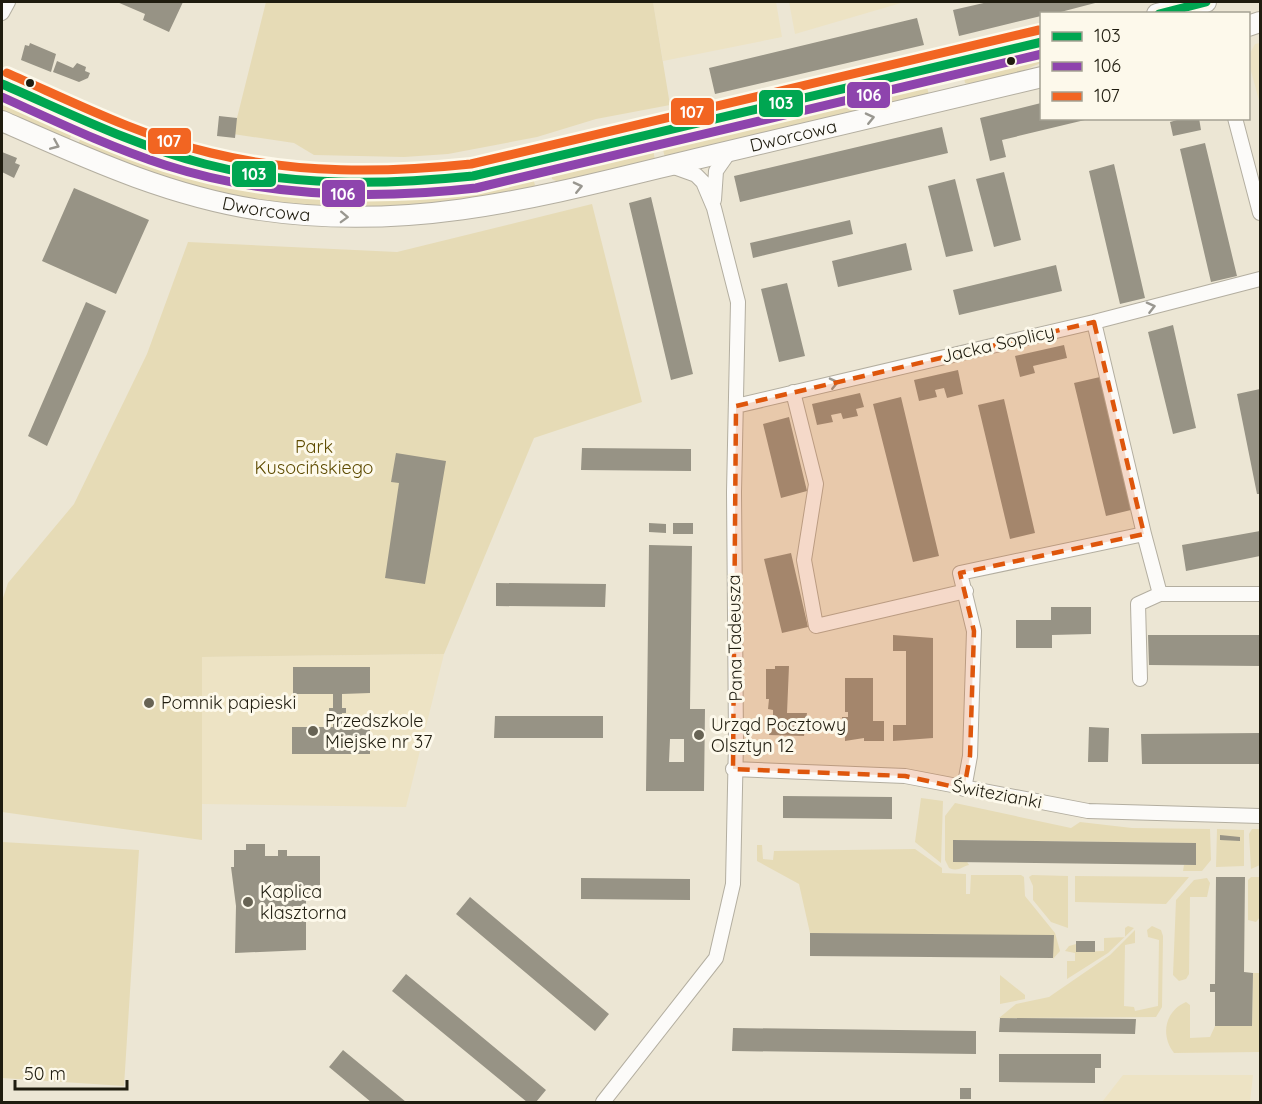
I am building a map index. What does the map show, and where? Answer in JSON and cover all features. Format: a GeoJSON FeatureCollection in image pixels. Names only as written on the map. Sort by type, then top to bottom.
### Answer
{"type":"FeatureCollection","features":[{"type":"Feature","properties":{"kind":"street"},"geometry":{"type":"LineString","coordinates":[[2,13],[8,2]]}},
{"type":"Feature","properties":{"kind":"street"},"geometry":{"type":"LineString","coordinates":[[1165,12],[1205,2]]}},
{"type":"Feature","properties":{"kind":"street","name":"Dworcowa"},"geometry":{"type":"LineString","coordinates":[[2,84],[171,155],[271,177],[339,183],[389,183],[473,176],[538,162],[1040,42]]}},
{"type":"Feature","properties":{"kind":"street"},"geometry":{"type":"LineString","coordinates":[[947,65],[954,98]]}},
{"type":"Feature","properties":{"kind":"street","name":"Dworcowa"},"geometry":{"type":"LineString","coordinates":[[2,121],[130,177],[186,194],[260,210],[345,218],[421,216],[546,195],[1040,77]]}},
{"type":"Feature","properties":{"kind":"street"},"geometry":{"type":"LineString","coordinates":[[1236,120],[1260,213]]}},
{"type":"Feature","properties":{"kind":"street","name":"Pana Tadeusza"},"geometry":{"type":"LineString","coordinates":[[714,208],[713,189],[716,171],[730,151]]}},
{"type":"Feature","properties":{"kind":"street"},"geometry":{"type":"LineString","coordinates":[[538,162],[546,195]]}},
{"type":"Feature","properties":{"kind":"street","name":"Pana Tadeusza"},"geometry":{"type":"LineString","coordinates":[[603,1102],[716,958],[733,884],[738,302],[714,208],[703,182],[696,174],[670,165]]}},
{"type":"Feature","properties":{"kind":"street","name":"Jacka Soplicy"},"geometry":{"type":"LineString","coordinates":[[736,406],[1094,322],[1260,279]]}},
{"type":"Feature","properties":{"kind":"street"},"geometry":{"type":"LineString","coordinates":[[1094,322],[1160,594]]}},
{"type":"Feature","properties":{"kind":"street"},"geometry":{"type":"LineString","coordinates":[[793,393],[816,484],[804,560],[816,626],[966,591]]}},
{"type":"Feature","properties":{"kind":"street"},"geometry":{"type":"LineString","coordinates":[[964,789],[970,756],[974,631],[960,573],[1144,534]]}},
{"type":"Feature","properties":{"kind":"street"},"geometry":{"type":"LineString","coordinates":[[1140,679],[1138,604],[1160,594],[1260,594]]}},
{"type":"Feature","properties":{"kind":"street","name":"Świtezianki"},"geometry":{"type":"LineString","coordinates":[[734,769],[905,776],[1088,811],[1260,816]]}},
{"type":"Feature","properties":{"kind":"highlighted area"},"geometry":{"type":"Polygon","coordinates":[[[1094,322],[1144,534],[960,573],[974,631],[970,756],[964,789],[905,776],[733,769],[736,406],[1094,322]]]}},
{"type":"Feature","properties":{"kind":"shaded area"},"geometry":{"type":"Polygon","coordinates":[[[653,2],[776,2],[782,37],[663,61],[653,2]]]}},
{"type":"Feature","properties":{"kind":"shaded area"},"geometry":{"type":"Polygon","coordinates":[[[789,2],[901,2],[901,3],[795,34],[789,2]]]}},
{"type":"Feature","properties":{"kind":"shaded area"},"geometry":{"type":"Polygon","coordinates":[[[1260,43],[1260,104],[1250,67],[1250,53],[1255,44],[1260,43]]]}},
{"type":"Feature","properties":{"kind":"shaded area","name":"Przedszkole Miejske nr 37"},"geometry":{"type":"Polygon","coordinates":[[[444,654],[406,807],[202,804],[202,657],[444,654]]]}},
{"type":"Feature","properties":{"kind":"shaded area"},"geometry":{"type":"Polygon","coordinates":[[[1123,1075],[1253,1075],[1250,1102],[1102,1102],[1123,1075]]]}},
{"type":"Feature","properties":{"kind":"green space"},"geometry":{"type":"Polygon","coordinates":[[[266,2],[653,2],[670,105],[596,119],[537,137],[448,154],[404,157],[314,155],[294,143],[233,134],[266,2]]]}},
{"type":"Feature","properties":{"kind":"green space"},"geometry":{"type":"Polygon","coordinates":[[[1040,51],[1040,63],[992,81],[965,83],[963,72],[970,67],[1040,51]]]}},
{"type":"Feature","properties":{"kind":"green space"},"geometry":{"type":"Polygon","coordinates":[[[925,79],[929,95],[665,158],[661,141],[925,79]]]}},
{"type":"Feature","properties":{"kind":"green space"},"geometry":{"type":"Polygon","coordinates":[[[2,93],[75,125],[69,141],[2,112],[2,93]]]}},
{"type":"Feature","properties":{"kind":"green space"},"geometry":{"type":"Polygon","coordinates":[[[84,130],[254,184],[289,189],[331,192],[401,192],[528,174],[532,175],[535,185],[531,190],[390,209],[303,206],[242,198],[180,184],[78,145],[84,130]]]}},
{"type":"Feature","properties":{"kind":"green space"},"geometry":{"type":"Polygon","coordinates":[[[652,144],[655,160],[558,182],[552,179],[551,172],[560,166],[652,144]]]}},
{"type":"Feature","properties":{"kind":"green space","name":"Park Kusocińskiego"},"geometry":{"type":"Polygon","coordinates":[[[592,204],[642,402],[534,438],[444,654],[202,657],[202,840],[2,812],[2,601],[8,583],[74,504],[147,354],[188,242],[397,252],[592,204]]]}},
{"type":"Feature","properties":{"kind":"green space"},"geometry":{"type":"Polygon","coordinates":[[[921,798],[943,801],[941,863],[915,842],[921,798]]]}},
{"type":"Feature","properties":{"kind":"green space"},"geometry":{"type":"Polygon","coordinates":[[[955,803],[1071,828],[1080,822],[1132,828],[1210,829],[1211,860],[1202,871],[1183,871],[1184,865],[1196,865],[1196,843],[954,840],[969,865],[952,869],[945,860],[945,816],[955,803]]]}},
{"type":"Feature","properties":{"kind":"green space"},"geometry":{"type":"Polygon","coordinates":[[[1217,829],[1244,830],[1244,866],[1216,867],[1217,829]]]}},
{"type":"Feature","properties":{"kind":"green space"},"geometry":{"type":"Polygon","coordinates":[[[1252,829],[1260,829],[1260,865],[1251,869],[1249,834],[1252,829]]]}},
{"type":"Feature","properties":{"kind":"green space"},"geometry":{"type":"Polygon","coordinates":[[[2,842],[139,850],[124,1086],[2,1078],[2,842]]]}},
{"type":"Feature","properties":{"kind":"green space"},"geometry":{"type":"Polygon","coordinates":[[[757,845],[762,845],[763,859],[773,860],[774,851],[915,849],[942,868],[942,873],[966,874],[966,894],[970,894],[971,875],[1021,875],[1024,877],[1025,896],[1055,933],[1060,951],[1053,959],[1053,936],[810,933],[799,884],[757,861],[757,845]]]}},
{"type":"Feature","properties":{"kind":"green space"},"geometry":{"type":"Polygon","coordinates":[[[1032,875],[1068,876],[1068,928],[1051,922],[1033,900],[1033,886],[1029,877],[1032,875]]]}},
{"type":"Feature","properties":{"kind":"green space"},"geometry":{"type":"Polygon","coordinates":[[[1075,876],[1189,877],[1166,904],[1075,902],[1075,876]]]}},
{"type":"Feature","properties":{"kind":"green space"},"geometry":{"type":"Polygon","coordinates":[[[1251,877],[1260,877],[1260,917],[1256,922],[1248,920],[1248,880],[1251,877]]]}},
{"type":"Feature","properties":{"kind":"green space"},"geometry":{"type":"Polygon","coordinates":[[[1207,878],[1210,883],[1207,897],[1190,897],[1189,974],[1186,979],[1179,981],[1173,975],[1176,900],[1194,880],[1207,878]]]}},
{"type":"Feature","properties":{"kind":"green space"},"geometry":{"type":"Polygon","coordinates":[[[1128,926],[1134,928],[1125,937],[1125,928],[1128,926]]]}},
{"type":"Feature","properties":{"kind":"green space"},"geometry":{"type":"Polygon","coordinates":[[[1152,926],[1161,930],[1163,936],[1162,1007],[1156,1017],[999,1018],[1016,1004],[1049,997],[1110,955],[1135,930],[1135,943],[1125,945],[1124,1006],[1134,1007],[1135,1011],[1158,1006],[1159,940],[1148,937],[1147,930],[1152,926]]]}},
{"type":"Feature","properties":{"kind":"green space"},"geometry":{"type":"Polygon","coordinates":[[[1125,937],[1108,953],[1067,979],[1067,961],[1075,961],[1075,953],[1065,951],[1069,946],[1076,944],[1076,952],[1104,951],[1104,938],[1125,937]]]}},
{"type":"Feature","properties":{"kind":"green space"},"geometry":{"type":"Polygon","coordinates":[[[1253,973],[1260,973],[1260,1052],[1174,1053],[1167,1039],[1167,1024],[1173,1011],[1186,1002],[1190,1005],[1190,1038],[1210,1037],[1215,1026],[1252,1026],[1253,973]]]}},
{"type":"Feature","properties":{"kind":"green space"},"geometry":{"type":"Polygon","coordinates":[[[1000,975],[1025,995],[1025,999],[1000,1004],[1000,975]]]}},
{"type":"Feature","properties":{"kind":"building"},"geometry":{"type":"Polygon","coordinates":[[[117,2],[183,2],[169,32],[143,20],[145,14],[117,2]]]}},
{"type":"Feature","properties":{"kind":"building"},"geometry":{"type":"Polygon","coordinates":[[[988,2],[1099,2],[1061,12],[1040,12],[1040,16],[959,36],[953,10],[988,2]]]}},
{"type":"Feature","properties":{"kind":"building"},"geometry":{"type":"Polygon","coordinates":[[[917,18],[924,45],[715,94],[709,68],[917,18]]]}},
{"type":"Feature","properties":{"kind":"building"},"geometry":{"type":"Polygon","coordinates":[[[30,43],[56,54],[51,72],[21,60],[25,45],[29,46],[30,43]]]}},
{"type":"Feature","properties":{"kind":"building"},"geometry":{"type":"Polygon","coordinates":[[[57,61],[73,68],[77,63],[86,67],[85,71],[90,73],[88,78],[79,82],[53,72],[57,61]]]}},
{"type":"Feature","properties":{"kind":"building"},"geometry":{"type":"Polygon","coordinates":[[[1040,103],[1040,120],[1085,120],[1002,140],[1006,157],[990,161],[980,118],[1040,103]]]}},
{"type":"Feature","properties":{"kind":"building"},"geometry":{"type":"Polygon","coordinates":[[[219,116],[237,118],[235,138],[217,136],[219,116]]]}},
{"type":"Feature","properties":{"kind":"building"},"geometry":{"type":"Polygon","coordinates":[[[1199,120],[1201,130],[1173,136],[1170,122],[1199,120]]]}},
{"type":"Feature","properties":{"kind":"building"},"geometry":{"type":"Polygon","coordinates":[[[942,127],[948,153],[740,202],[734,176],[942,127]]]}},
{"type":"Feature","properties":{"kind":"building"},"geometry":{"type":"Polygon","coordinates":[[[1205,143],[1237,276],[1211,282],[1180,149],[1205,143]]]}},
{"type":"Feature","properties":{"kind":"building"},"geometry":{"type":"Polygon","coordinates":[[[2,152],[17,158],[15,163],[20,165],[14,178],[2,172],[2,152]]]}},
{"type":"Feature","properties":{"kind":"building"},"geometry":{"type":"Polygon","coordinates":[[[1114,164],[1145,298],[1120,304],[1089,171],[1114,164]]]}},
{"type":"Feature","properties":{"kind":"building"},"geometry":{"type":"Polygon","coordinates":[[[1004,172],[1021,240],[994,247],[976,179],[1004,172]]]}},
{"type":"Feature","properties":{"kind":"building"},"geometry":{"type":"Polygon","coordinates":[[[955,179],[973,251],[946,257],[928,186],[955,179]]]}},
{"type":"Feature","properties":{"kind":"building"},"geometry":{"type":"Polygon","coordinates":[[[74,188],[149,220],[116,294],[42,261],[74,188]]]}},
{"type":"Feature","properties":{"kind":"building"},"geometry":{"type":"Polygon","coordinates":[[[651,197],[693,374],[671,380],[629,203],[651,197]]]}},
{"type":"Feature","properties":{"kind":"building"},"geometry":{"type":"Polygon","coordinates":[[[850,220],[853,234],[753,258],[750,243],[850,220]]]}},
{"type":"Feature","properties":{"kind":"building"},"geometry":{"type":"Polygon","coordinates":[[[906,243],[912,270],[838,287],[832,261],[906,243]]]}},
{"type":"Feature","properties":{"kind":"building"},"geometry":{"type":"Polygon","coordinates":[[[1056,265],[1062,291],[959,315],[953,290],[1056,265]]]}},
{"type":"Feature","properties":{"kind":"building"},"geometry":{"type":"Polygon","coordinates":[[[787,283],[805,356],[779,362],[761,289],[787,283]]]}},
{"type":"Feature","properties":{"kind":"building"},"geometry":{"type":"Polygon","coordinates":[[[86,302],[106,311],[47,446],[28,436],[86,302]]]}},
{"type":"Feature","properties":{"kind":"building"},"geometry":{"type":"Polygon","coordinates":[[[1173,325],[1196,428],[1173,434],[1148,332],[1173,325]]]}},
{"type":"Feature","properties":{"kind":"building"},"geometry":{"type":"Polygon","coordinates":[[[1064,345],[1067,358],[1033,366],[1035,373],[1020,377],[1015,356],[1064,345]]]}},
{"type":"Feature","properties":{"kind":"building"},"geometry":{"type":"Polygon","coordinates":[[[958,370],[963,394],[947,398],[944,388],[935,390],[937,397],[919,401],[914,380],[958,370]]]}},
{"type":"Feature","properties":{"kind":"building"},"geometry":{"type":"Polygon","coordinates":[[[1100,377],[1131,510],[1106,516],[1074,383],[1100,377]]]}},
{"type":"Feature","properties":{"kind":"building"},"geometry":{"type":"Polygon","coordinates":[[[1260,389],[1260,494],[1257,494],[1237,394],[1260,389]]]}},
{"type":"Feature","properties":{"kind":"building"},"geometry":{"type":"Polygon","coordinates":[[[860,393],[864,407],[856,409],[858,416],[843,419],[841,413],[831,415],[833,422],[817,425],[812,404],[860,393]]]}},
{"type":"Feature","properties":{"kind":"building"},"geometry":{"type":"Polygon","coordinates":[[[901,397],[939,556],[913,562],[873,404],[901,397]]]}},
{"type":"Feature","properties":{"kind":"building"},"geometry":{"type":"Polygon","coordinates":[[[1004,399],[1035,533],[1010,539],[978,405],[1004,399]]]}},
{"type":"Feature","properties":{"kind":"building"},"geometry":{"type":"Polygon","coordinates":[[[789,417],[807,491],[781,498],[763,424],[789,417]]]}},
{"type":"Feature","properties":{"kind":"building"},"geometry":{"type":"Polygon","coordinates":[[[582,448],[691,449],[691,471],[581,470],[582,448]]]}},
{"type":"Feature","properties":{"kind":"building"},"geometry":{"type":"Polygon","coordinates":[[[396,453],[446,461],[425,584],[385,578],[399,483],[391,482],[396,453]]]}},
{"type":"Feature","properties":{"kind":"building"},"geometry":{"type":"Polygon","coordinates":[[[649,523],[666,524],[666,533],[649,532],[649,523]]]}},
{"type":"Feature","properties":{"kind":"building"},"geometry":{"type":"Polygon","coordinates":[[[673,523],[693,523],[693,534],[673,534],[673,523]]]}},
{"type":"Feature","properties":{"kind":"building"},"geometry":{"type":"Polygon","coordinates":[[[1260,531],[1260,556],[1186,571],[1182,545],[1260,531]]]}},
{"type":"Feature","properties":{"kind":"building"},"geometry":{"type":"Polygon","coordinates":[[[649,545],[692,546],[690,709],[705,709],[704,791],[646,791],[649,545]],[[670,739],[669,762],[684,762],[684,739],[670,739]]]}},
{"type":"Feature","properties":{"kind":"building"},"geometry":{"type":"Polygon","coordinates":[[[791,553],[808,627],[782,633],[764,559],[791,553]]]}},
{"type":"Feature","properties":{"kind":"building"},"geometry":{"type":"Polygon","coordinates":[[[496,583],[606,584],[605,607],[496,606],[496,583]]]}},
{"type":"Feature","properties":{"kind":"building"},"geometry":{"type":"Polygon","coordinates":[[[1051,607],[1091,607],[1091,634],[1052,635],[1052,648],[1016,648],[1016,620],[1051,620],[1051,607]]]}},
{"type":"Feature","properties":{"kind":"building"},"geometry":{"type":"Polygon","coordinates":[[[893,635],[933,638],[933,738],[893,741],[893,725],[906,725],[906,651],[893,651],[893,635]]]}},
{"type":"Feature","properties":{"kind":"building"},"geometry":{"type":"Polygon","coordinates":[[[1148,635],[1260,635],[1260,666],[1149,665],[1148,635]]]}},
{"type":"Feature","properties":{"kind":"building"},"geometry":{"type":"Polygon","coordinates":[[[775,666],[789,666],[787,713],[807,713],[804,736],[769,735],[769,721],[773,721],[773,710],[768,709],[769,699],[766,699],[766,669],[775,669],[775,666]]]}},
{"type":"Feature","properties":{"kind":"building","name":"Przedszkole Miejske nr 37"},"geometry":{"type":"Polygon","coordinates":[[[293,667],[370,667],[370,693],[342,694],[342,708],[346,708],[346,713],[342,713],[342,727],[370,727],[370,754],[292,754],[292,727],[333,727],[333,713],[329,713],[329,708],[333,708],[333,694],[293,694],[293,667]]]}},
{"type":"Feature","properties":{"kind":"building"},"geometry":{"type":"Polygon","coordinates":[[[845,678],[873,678],[873,721],[884,721],[884,741],[864,741],[864,738],[845,741],[842,717],[848,717],[848,712],[845,712],[845,678]]]}},
{"type":"Feature","properties":{"kind":"building"},"geometry":{"type":"Polygon","coordinates":[[[495,716],[603,716],[603,738],[494,738],[495,716]]]}},
{"type":"Feature","properties":{"kind":"building"},"geometry":{"type":"Polygon","coordinates":[[[1089,727],[1109,728],[1108,762],[1088,762],[1089,727]]]}},
{"type":"Feature","properties":{"kind":"building"},"geometry":{"type":"Polygon","coordinates":[[[1260,733],[1260,764],[1142,764],[1141,734],[1260,733]]]}},
{"type":"Feature","properties":{"kind":"building"},"geometry":{"type":"Polygon","coordinates":[[[783,796],[892,797],[892,819],[783,818],[783,796]]]}},
{"type":"Feature","properties":{"kind":"building"},"geometry":{"type":"Polygon","coordinates":[[[1220,835],[1240,837],[1240,841],[1220,840],[1220,835]]]}},
{"type":"Feature","properties":{"kind":"building"},"geometry":{"type":"Polygon","coordinates":[[[953,840],[1196,843],[1196,865],[953,862],[953,840]]]}},
{"type":"Feature","properties":{"kind":"building"},"geometry":{"type":"Polygon","coordinates":[[[246,844],[265,844],[265,856],[278,856],[278,850],[287,850],[287,856],[320,856],[320,896],[306,896],[306,950],[235,953],[236,906],[231,867],[234,867],[234,850],[246,850],[246,844]]]}},
{"type":"Feature","properties":{"kind":"building"},"geometry":{"type":"Polygon","coordinates":[[[1216,877],[1245,877],[1244,972],[1253,973],[1252,1026],[1215,1026],[1215,992],[1210,992],[1210,984],[1215,984],[1216,877]]]}},
{"type":"Feature","properties":{"kind":"building"},"geometry":{"type":"Polygon","coordinates":[[[581,878],[690,879],[690,900],[581,899],[581,878]]]}},
{"type":"Feature","properties":{"kind":"building"},"geometry":{"type":"Polygon","coordinates":[[[470,897],[609,1014],[595,1031],[456,914],[470,897]]]}},
{"type":"Feature","properties":{"kind":"building"},"geometry":{"type":"Polygon","coordinates":[[[810,933],[1054,935],[1053,958],[810,956],[810,933]]]}},
{"type":"Feature","properties":{"kind":"building"},"geometry":{"type":"Polygon","coordinates":[[[1076,941],[1095,941],[1095,952],[1076,952],[1076,941]]]}},
{"type":"Feature","properties":{"kind":"building"},"geometry":{"type":"Polygon","coordinates":[[[406,974],[546,1090],[536,1102],[527,1102],[392,991],[406,974]]]}},
{"type":"Feature","properties":{"kind":"building"},"geometry":{"type":"Polygon","coordinates":[[[1000,1018],[1136,1019],[1135,1034],[999,1032],[1000,1018]]]}},
{"type":"Feature","properties":{"kind":"building"},"geometry":{"type":"Polygon","coordinates":[[[733,1028],[976,1031],[976,1054],[732,1051],[733,1028]]]}},
{"type":"Feature","properties":{"kind":"building"},"geometry":{"type":"Polygon","coordinates":[[[343,1050],[406,1102],[371,1102],[329,1067],[343,1050]]]}},
{"type":"Feature","properties":{"kind":"building"},"geometry":{"type":"Polygon","coordinates":[[[999,1054],[1101,1054],[1101,1068],[1095,1068],[1095,1083],[999,1082],[999,1054]]]}},
{"type":"Feature","properties":{"kind":"building"},"geometry":{"type":"Polygon","coordinates":[[[960,1088],[971,1088],[971,1099],[960,1099],[960,1088]]]}},
{"type":"Feature","properties":{"kind":"transit line","name":"103"},"geometry":{"type":"LineString","coordinates":[[1167,12],[1206,2]]}},
{"type":"Feature","properties":{"kind":"transit line","name":"107"},"geometry":{"type":"LineString","coordinates":[[7,73],[133,128],[211,153],[243,160],[308,168],[406,169],[471,164],[1039,30]]}},
{"type":"Feature","properties":{"kind":"transit line","name":"103"},"geometry":{"type":"LineString","coordinates":[[2,84],[153,148],[205,164],[271,177],[305,180],[406,181],[473,176],[1040,42]]}},
{"type":"Feature","properties":{"kind":"transit line","name":"106"},"geometry":{"type":"LineString","coordinates":[[2,97],[123,150],[203,176],[280,190],[398,194],[476,188],[1040,54]]}},
{"type":"Feature","properties":{"kind":"place","name":"Pomnik papieski"},"geometry":{"type":"Point","coordinates":[149,703]}},
{"type":"Feature","properties":{"kind":"place","name":"Przedszkole Miejske nr 37"},"geometry":{"type":"Point","coordinates":[313,731]}},
{"type":"Feature","properties":{"kind":"place","name":"Urząd Pocztowy Olsztyn 12"},"geometry":{"type":"Point","coordinates":[699,735]}},
{"type":"Feature","properties":{"kind":"place","name":"Kaplica klasztorna"},"geometry":{"type":"Point","coordinates":[248,902]}}]}
